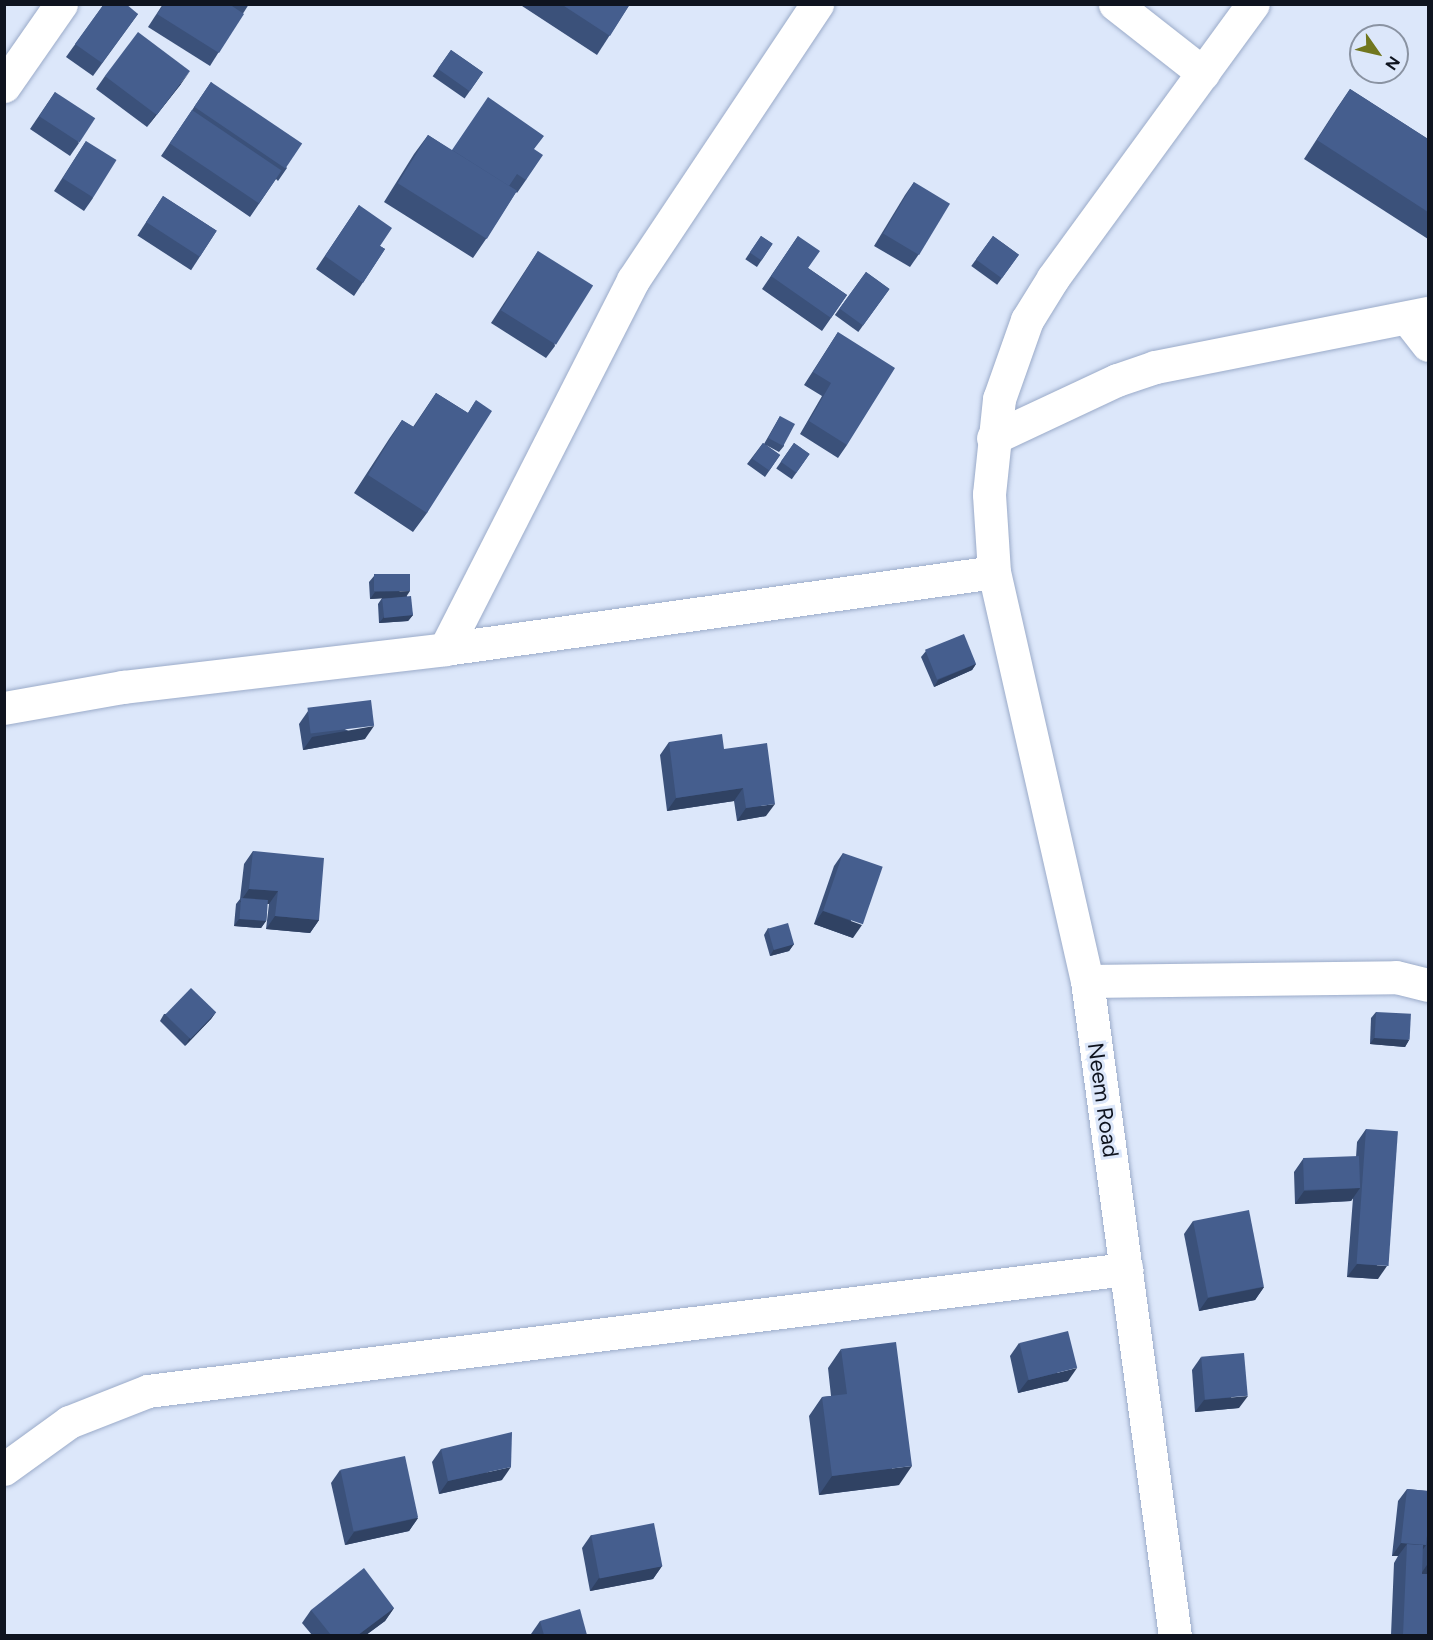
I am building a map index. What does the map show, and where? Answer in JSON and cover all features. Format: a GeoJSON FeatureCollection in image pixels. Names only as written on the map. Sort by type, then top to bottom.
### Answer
{"type":"FeatureCollection","features":[{"type":"Feature","properties":{"kind":"street"},"geometry":{"type":"LineString","coordinates":[[4,86],[61,4]]}},
{"type":"Feature","properties":{"kind":"street"},"geometry":{"type":"LineString","coordinates":[[445,649],[633,280],[817,4]]}},
{"type":"Feature","properties":{"kind":"street"},"geometry":{"type":"LineString","coordinates":[[1115,4],[1203,73]]}},
{"type":"Feature","properties":{"kind":"street","name":"Neem Road"},"geometry":{"type":"LineString","coordinates":[[1175,1635],[1087,981],[994,572],[989,494],[993,438],[1008,369],[1027,320],[1053,278],[1253,4]]}},
{"type":"Feature","properties":{"kind":"street"},"geometry":{"type":"LineString","coordinates":[[993,438],[1117,380],[1155,367],[1418,316],[1428,345]]}},
{"type":"Feature","properties":{"kind":"street"},"geometry":{"type":"LineString","coordinates":[[4,708],[123,687],[445,649],[994,572]]}},
{"type":"Feature","properties":{"kind":"street"},"geometry":{"type":"LineString","coordinates":[[1087,981],[1396,977],[1428,985]]}},
{"type":"Feature","properties":{"kind":"street"},"geometry":{"type":"LineString","coordinates":[[4,1469],[69,1422],[148,1391],[1126,1269]]}},
{"type":"Feature","properties":{"kind":"building"},"geometry":{"type":"Polygon","coordinates":[[[104,4],[126,4],[138,14],[102,63],[75,44],[104,4]]]}},
{"type":"Feature","properties":{"kind":"building"},"geometry":{"type":"Polygon","coordinates":[[[164,4],[229,4],[244,14],[219,53],[157,14],[164,4]]]}},
{"type":"Feature","properties":{"kind":"building"},"geometry":{"type":"Polygon","coordinates":[[[561,4],[630,4],[610,36],[561,4]]]}},
{"type":"Feature","properties":{"kind":"building"},"geometry":{"type":"Polygon","coordinates":[[[138,32],[190,71],[157,115],[105,76],[138,32]]]}},
{"type":"Feature","properties":{"kind":"building"},"geometry":{"type":"Polygon","coordinates":[[[451,50],[483,72],[470,91],[438,69],[451,50]]]}},
{"type":"Feature","properties":{"kind":"building"},"geometry":{"type":"Polygon","coordinates":[[[211,82],[302,144],[285,168],[194,107],[211,82]]]}},
{"type":"Feature","properties":{"kind":"building"},"geometry":{"type":"Polygon","coordinates":[[[1350,89],[1428,139],[1428,212],[1317,140],[1350,89]]]}},
{"type":"Feature","properties":{"kind":"building"},"geometry":{"type":"Polygon","coordinates":[[[55,92],[95,118],[79,142],[39,116],[55,92]]]}},
{"type":"Feature","properties":{"kind":"building"},"geometry":{"type":"Polygon","coordinates":[[[488,97],[544,136],[534,149],[543,155],[526,180],[517,174],[509,186],[452,150],[488,97]]]}},
{"type":"Feature","properties":{"kind":"building"},"geometry":{"type":"Polygon","coordinates":[[[192,110],[282,170],[259,204],[170,143],[192,110]]]}},
{"type":"Feature","properties":{"kind":"building"},"geometry":{"type":"Polygon","coordinates":[[[428,135],[517,191],[487,239],[398,183],[428,135]]]}},
{"type":"Feature","properties":{"kind":"building"},"geometry":{"type":"Polygon","coordinates":[[[86,141],[117,160],[93,197],[63,178],[86,141]]]}},
{"type":"Feature","properties":{"kind":"building"},"geometry":{"type":"Polygon","coordinates":[[[914,182],[950,204],[919,255],[883,233],[914,182]]]}},
{"type":"Feature","properties":{"kind":"building"},"geometry":{"type":"Polygon","coordinates":[[[163,196],[217,231],[200,257],[146,222],[163,196]]]}},
{"type":"Feature","properties":{"kind":"building"},"geometry":{"type":"Polygon","coordinates":[[[359,205],[392,228],[380,246],[385,249],[363,283],[325,256],[359,205]]]}},
{"type":"Feature","properties":{"kind":"building"},"geometry":{"type":"Polygon","coordinates":[[[761,236],[773,244],[761,260],[750,253],[761,236]]]}},
{"type":"Feature","properties":{"kind":"building"},"geometry":{"type":"Polygon","coordinates":[[[798,236],[820,251],[808,268],[847,295],[831,318],[771,276],[798,236]]]}},
{"type":"Feature","properties":{"kind":"building"},"geometry":{"type":"Polygon","coordinates":[[[993,236],[1019,255],[1002,278],[976,259],[993,236]]]}},
{"type":"Feature","properties":{"kind":"building"},"geometry":{"type":"Polygon","coordinates":[[[538,251],[593,285],[556,345],[501,310],[538,251]]]}},
{"type":"Feature","properties":{"kind":"building"},"geometry":{"type":"Polygon","coordinates":[[[866,272],[889,289],[863,325],[840,308],[866,272]]]}},
{"type":"Feature","properties":{"kind":"building"},"geometry":{"type":"Polygon","coordinates":[[[838,332],[895,368],[847,445],[809,421],[831,383],[813,372],[838,332]]]}},
{"type":"Feature","properties":{"kind":"building"},"geometry":{"type":"Polygon","coordinates":[[[436,393],[468,413],[476,400],[492,411],[427,513],[368,475],[402,420],[414,427],[436,393]]]}},
{"type":"Feature","properties":{"kind":"building"},"geometry":{"type":"Polygon","coordinates":[[[780,416],[795,424],[783,446],[768,438],[780,416]]]}},
{"type":"Feature","properties":{"kind":"building"},"geometry":{"type":"Polygon","coordinates":[[[763,443],[780,455],[769,471],[752,459],[763,443]]]}},
{"type":"Feature","properties":{"kind":"building"},"geometry":{"type":"Polygon","coordinates":[[[794,443],[810,454],[796,473],[781,462],[794,443]]]}},
{"type":"Feature","properties":{"kind":"building"},"geometry":{"type":"Polygon","coordinates":[[[374,574],[410,574],[410,591],[374,591],[374,574]]]}},
{"type":"Feature","properties":{"kind":"building"},"geometry":{"type":"Polygon","coordinates":[[[411,596],[413,615],[384,618],[382,599],[411,596]]]}},
{"type":"Feature","properties":{"kind":"building"},"geometry":{"type":"Polygon","coordinates":[[[964,634],[976,664],[937,679],[925,650],[964,634]]]}},
{"type":"Feature","properties":{"kind":"building"},"geometry":{"type":"Polygon","coordinates":[[[371,700],[374,726],[311,734],[307,708],[371,700]]]}},
{"type":"Feature","properties":{"kind":"building"},"geometry":{"type":"Polygon","coordinates":[[[722,734],[724,749],[767,743],[775,804],[746,808],[743,788],[676,798],[669,742],[722,734]]]}},
{"type":"Feature","properties":{"kind":"building"},"geometry":{"type":"Polygon","coordinates":[[[253,851],[324,858],[319,920],[275,916],[278,891],[249,889],[253,851]]]}},
{"type":"Feature","properties":{"kind":"building"},"geometry":{"type":"Polygon","coordinates":[[[843,853],[883,867],[863,924],[823,911],[843,853]]]}},
{"type":"Feature","properties":{"kind":"building"},"geometry":{"type":"Polygon","coordinates":[[[241,898],[268,900],[266,921],[240,919],[241,898]]]}},
{"type":"Feature","properties":{"kind":"building"},"geometry":{"type":"Polygon","coordinates":[[[788,923],[794,944],[774,950],[768,929],[788,923]]]}},
{"type":"Feature","properties":{"kind":"building"},"geometry":{"type":"Polygon","coordinates":[[[191,988],[216,1012],[190,1039],[165,1015],[191,988]]]}},
{"type":"Feature","properties":{"kind":"building"},"geometry":{"type":"Polygon","coordinates":[[[1376,1012],[1411,1014],[1410,1040],[1375,1038],[1376,1012]]]}},
{"type":"Feature","properties":{"kind":"building"},"geometry":{"type":"Polygon","coordinates":[[[1366,1129],[1398,1131],[1389,1266],[1357,1264],[1366,1129]]]}},
{"type":"Feature","properties":{"kind":"building"},"geometry":{"type":"Polygon","coordinates":[[[1359,1156],[1360,1188],[1304,1190],[1303,1158],[1359,1156]]]}},
{"type":"Feature","properties":{"kind":"building"},"geometry":{"type":"Polygon","coordinates":[[[1249,1210],[1264,1287],[1208,1297],[1193,1221],[1249,1210]]]}},
{"type":"Feature","properties":{"kind":"building"},"geometry":{"type":"Polygon","coordinates":[[[1068,1331],[1077,1368],[1029,1380],[1019,1343],[1068,1331]]]}},
{"type":"Feature","properties":{"kind":"building"},"geometry":{"type":"Polygon","coordinates":[[[896,1342],[912,1466],[832,1476],[822,1397],[847,1394],[841,1349],[896,1342]]]}},
{"type":"Feature","properties":{"kind":"building"},"geometry":{"type":"Polygon","coordinates":[[[1244,1353],[1248,1396],[1205,1400],[1201,1357],[1244,1353]]]}},
{"type":"Feature","properties":{"kind":"building"},"geometry":{"type":"Polygon","coordinates":[[[512,1432],[511,1467],[448,1481],[441,1449],[512,1432]]]}},
{"type":"Feature","properties":{"kind":"building"},"geometry":{"type":"Polygon","coordinates":[[[405,1456],[418,1518],[354,1531],[340,1470],[405,1456]]]}},
{"type":"Feature","properties":{"kind":"building"},"geometry":{"type":"Polygon","coordinates":[[[1407,1489],[1428,1491],[1426,1545],[1401,1543],[1407,1489]]]}},
{"type":"Feature","properties":{"kind":"building"},"geometry":{"type":"Polygon","coordinates":[[[654,1523],[662,1566],[600,1578],[591,1535],[654,1523]]]}},
{"type":"Feature","properties":{"kind":"building"},"geometry":{"type":"Polygon","coordinates":[[[1407,1544],[1423,1545],[1422,1574],[1428,1574],[1428,1635],[1403,1635],[1407,1544]]]}},
{"type":"Feature","properties":{"kind":"building"},"geometry":{"type":"Polygon","coordinates":[[[364,1568],[394,1608],[358,1635],[331,1635],[311,1610],[364,1568]]]}},
{"type":"Feature","properties":{"kind":"building"},"geometry":{"type":"Polygon","coordinates":[[[580,1609],[587,1635],[544,1635],[540,1621],[580,1609]]]}}]}
